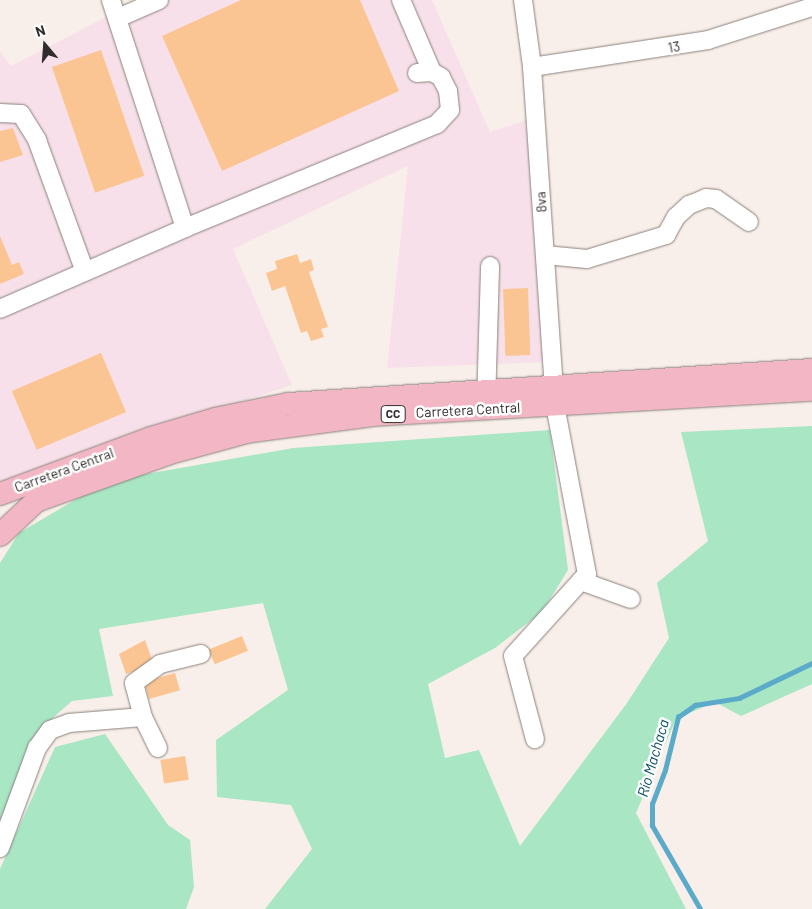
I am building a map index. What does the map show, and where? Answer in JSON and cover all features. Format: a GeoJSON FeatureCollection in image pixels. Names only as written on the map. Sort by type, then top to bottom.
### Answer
{"type":"FeatureCollection","features":[{"type":"Feature","properties":{"kind":"main road","name":"Carretera Central"},"geometry":{"type":"LineString","coordinates":[[0,494],[215,419],[289,404],[486,399],[554,395],[812,370]]}},
{"type":"Feature","properties":{"kind":"main road","name":"Carretera Central"},"geometry":{"type":"LineString","coordinates":[[554,395],[812,390]]}},
{"type":"Feature","properties":{"kind":"main road","name":"Carretera Central"},"geometry":{"type":"LineString","coordinates":[[0,535],[36,501],[170,453],[246,432],[486,399]]}},
{"type":"Feature","properties":{"kind":"street"},"geometry":{"type":"LineString","coordinates":[[111,0],[185,228]]}},
{"type":"Feature","properties":{"kind":"street"},"geometry":{"type":"LineString","coordinates":[[118,18],[159,0]]}},
{"type":"Feature","properties":{"kind":"street"},"geometry":{"type":"LineString","coordinates":[[0,309],[185,228],[437,124],[450,110],[448,91],[440,77],[425,73],[401,0]]}},
{"type":"Feature","properties":{"kind":"street","name":"8va"},"geometry":{"type":"LineString","coordinates":[[523,0],[532,67],[554,395],[587,574],[581,581]]}},
{"type":"Feature","properties":{"kind":"street","name":"13"},"geometry":{"type":"LineString","coordinates":[[532,67],[699,42],[788,7],[812,7]]}},
{"type":"Feature","properties":{"kind":"street"},"geometry":{"type":"LineString","coordinates":[[0,113],[21,114],[37,140],[85,272]]}},
{"type":"Feature","properties":{"kind":"street"},"geometry":{"type":"LineString","coordinates":[[545,255],[587,259],[672,240],[676,217],[689,205],[706,198],[716,199],[749,222]]}},
{"type":"Feature","properties":{"kind":"street"},"geometry":{"type":"LineString","coordinates":[[486,399],[490,266]]}},
{"type":"Feature","properties":{"kind":"street"},"geometry":{"type":"LineString","coordinates":[[535,739],[513,656],[581,581],[631,600]]}},
{"type":"Feature","properties":{"kind":"street"},"geometry":{"type":"LineString","coordinates":[[158,748],[143,717],[134,683],[160,664],[201,654]]}},
{"type":"Feature","properties":{"kind":"street"},"geometry":{"type":"LineString","coordinates":[[0,848],[37,748],[50,730],[69,723],[143,717]]}},
{"type":"Feature","properties":{"kind":"shaded area"},"geometry":{"type":"Polygon","coordinates":[[[139,0],[432,0],[490,132],[533,118],[547,362],[387,368],[408,166],[233,249],[292,385],[130,438],[0,487],[0,51],[11,66],[139,0]]]}},
{"type":"Feature","properties":{"kind":"green space"},"geometry":{"type":"Polygon","coordinates":[[[812,426],[812,684],[741,716],[715,702],[676,719],[636,813],[686,909],[265,909],[312,849],[291,805],[217,797],[216,740],[288,690],[263,603],[99,629],[113,696],[72,701],[39,730],[0,833],[0,563],[19,533],[107,481],[293,448],[550,430],[568,570],[542,612],[495,648],[428,684],[445,758],[479,750],[520,846],[627,703],[669,638],[657,583],[708,541],[681,432],[812,426]]]}},
{"type":"Feature","properties":{"kind":"green space"},"geometry":{"type":"Polygon","coordinates":[[[105,734],[168,825],[190,840],[194,887],[186,909],[0,909],[0,869],[55,747],[105,734]]]}},
{"type":"Feature","properties":{"kind":"building"},"geometry":{"type":"Polygon","coordinates":[[[241,0],[360,0],[399,91],[222,171],[162,36],[241,0]]]}},
{"type":"Feature","properties":{"kind":"building"},"geometry":{"type":"Polygon","coordinates":[[[101,50],[144,176],[95,193],[52,67],[101,50]]]}},
{"type":"Feature","properties":{"kind":"building"},"geometry":{"type":"Polygon","coordinates":[[[13,128],[23,155],[0,162],[0,131],[13,128]]]}},
{"type":"Feature","properties":{"kind":"building"},"geometry":{"type":"Polygon","coordinates":[[[0,236],[12,265],[19,262],[24,274],[0,284],[0,236]]]}},
{"type":"Feature","properties":{"kind":"building"},"geometry":{"type":"Polygon","coordinates":[[[297,254],[300,263],[311,259],[314,270],[309,272],[328,327],[321,329],[324,337],[311,341],[307,331],[301,333],[285,286],[272,291],[266,273],[277,269],[275,261],[297,254]]]}},
{"type":"Feature","properties":{"kind":"building"},"geometry":{"type":"Polygon","coordinates":[[[528,288],[530,355],[505,356],[503,289],[528,288]]]}},
{"type":"Feature","properties":{"kind":"building"},"geometry":{"type":"Polygon","coordinates":[[[101,353],[126,412],[37,450],[12,391],[101,353]]]}},
{"type":"Feature","properties":{"kind":"building"},"geometry":{"type":"Polygon","coordinates":[[[242,636],[248,651],[215,664],[209,649],[242,636]]]}},
{"type":"Feature","properties":{"kind":"building"},"geometry":{"type":"Polygon","coordinates":[[[145,640],[154,665],[126,674],[119,654],[145,640]]]}},
{"type":"Feature","properties":{"kind":"building"},"geometry":{"type":"Polygon","coordinates":[[[175,673],[180,690],[149,699],[144,682],[175,673]]]}},
{"type":"Feature","properties":{"kind":"building"},"geometry":{"type":"Polygon","coordinates":[[[185,756],[189,780],[164,784],[160,760],[185,756]]]}},
{"type":"Feature","properties":{"kind":"waterway","name":"Río Machaca"},"geometry":{"type":"LineString","coordinates":[[700,909],[652,826],[652,804],[665,770],[678,717],[695,705],[739,698],[812,663]]}}]}
